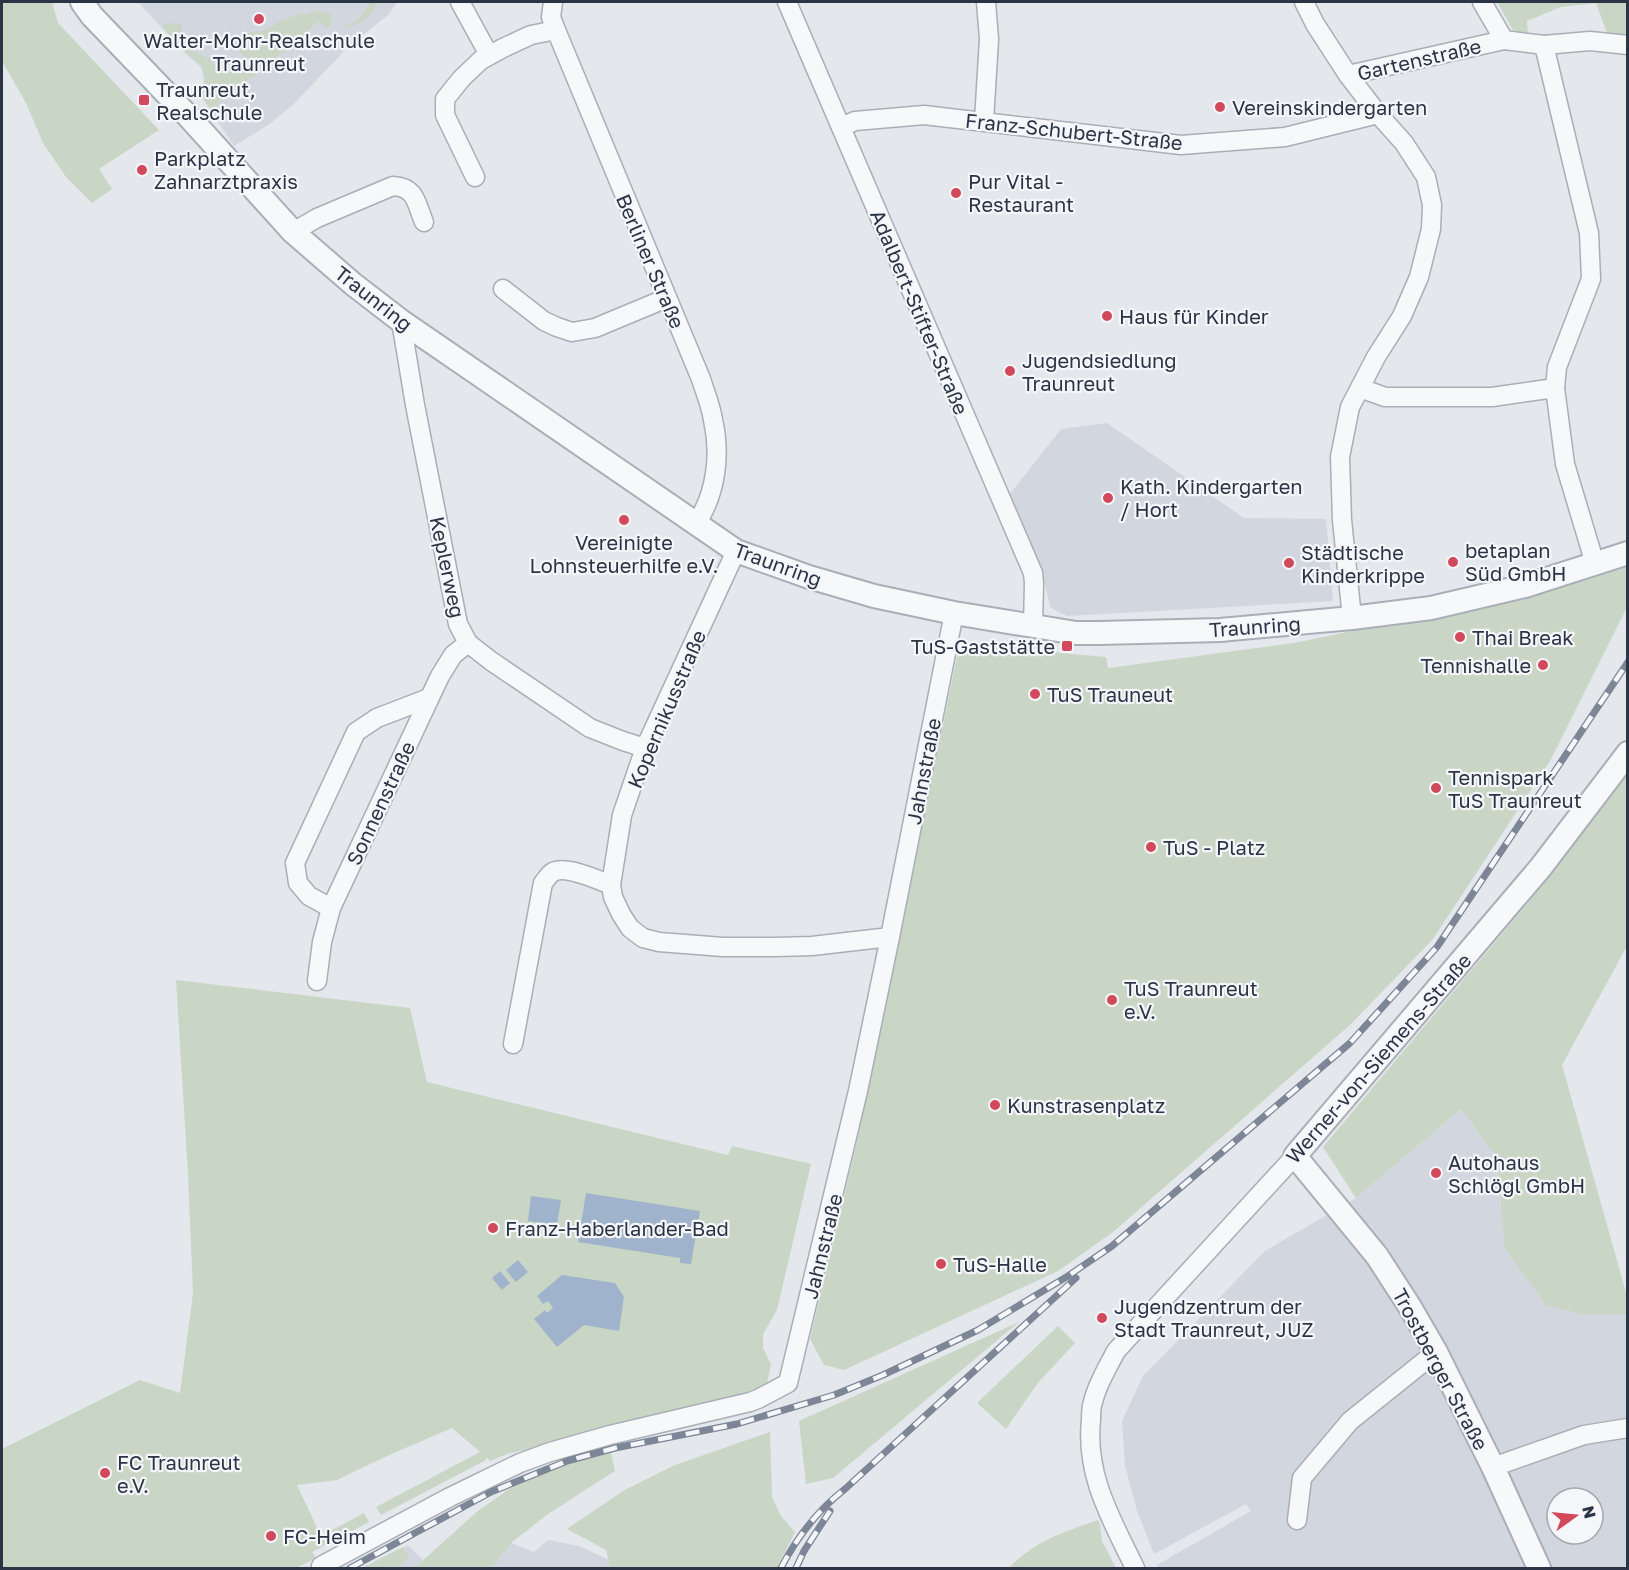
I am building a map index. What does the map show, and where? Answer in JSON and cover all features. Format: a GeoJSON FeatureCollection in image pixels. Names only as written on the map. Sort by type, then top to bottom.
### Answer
{"type":"FeatureCollection","features":[{"type":"Feature","properties":{"kind":"street","name":"Traunring"},"geometry":{"type":"LineString","coordinates":[[82,2],[92,16],[189,117],[293,232],[353,284],[401,321],[736,551],[809,577],[874,596],[954,614],[1076,633],[1220,630],[1352,618],[1443,605],[1525,586],[1628,553]]}},
{"type":"Feature","properties":{"kind":"street"},"geometry":{"type":"LineString","coordinates":[[460,2],[489,56]]}},
{"type":"Feature","properties":{"kind":"street","name":"Berliner Straße"},"geometry":{"type":"LineString","coordinates":[[553,2],[551,17],[555,30],[701,379],[713,417],[716,432],[716,460],[712,491],[705,510],[696,524]]}},
{"type":"Feature","properties":{"kind":"street","name":"Adalbert-Stifter-Straße"},"geometry":{"type":"LineString","coordinates":[[787,2],[1033,573],[1035,583],[1033,626]]}},
{"type":"Feature","properties":{"kind":"street"},"geometry":{"type":"LineString","coordinates":[[984,121],[989,39],[986,2]]}},
{"type":"Feature","properties":{"kind":"street","name":"Gartenstraße"},"geometry":{"type":"LineString","coordinates":[[1304,2],[1315,24],[1348,75],[1504,40],[1544,45]]}},
{"type":"Feature","properties":{"kind":"street"},"geometry":{"type":"LineString","coordinates":[[1482,2],[1504,40]]}},
{"type":"Feature","properties":{"kind":"street"},"geometry":{"type":"LineString","coordinates":[[475,177],[445,115],[446,99],[462,78],[481,60],[531,35],[555,30]]}},
{"type":"Feature","properties":{"kind":"street"},"geometry":{"type":"LineString","coordinates":[[1595,564],[1565,464],[1555,388],[1557,367],[1591,279],[1589,233],[1544,45],[1590,41],[1628,45]]}},
{"type":"Feature","properties":{"kind":"street"},"geometry":{"type":"LineString","coordinates":[[1348,75],[1404,143],[1426,177],[1432,205],[1431,229],[1419,277],[1402,316],[1376,357],[1350,407],[1340,457],[1342,520],[1352,618]]}},
{"type":"Feature","properties":{"kind":"street","name":"Franz-Schubert-Straße"},"geometry":{"type":"LineString","coordinates":[[841,127],[855,121],[924,115],[1181,144],[1285,137],[1378,114]]}},
{"type":"Feature","properties":{"kind":"street"},"geometry":{"type":"LineString","coordinates":[[293,232],[317,218],[393,186],[408,189],[414,196],[424,222]]}},
{"type":"Feature","properties":{"kind":"street"},"geometry":{"type":"LineString","coordinates":[[503,289],[544,321],[572,332],[595,328],[667,298]]}},
{"type":"Feature","properties":{"kind":"street","name":"Keplerweg"},"geometry":{"type":"LineString","coordinates":[[401,321],[414,405],[458,624],[468,643],[491,662],[590,728],[645,748]]}},
{"type":"Feature","properties":{"kind":"street"},"geometry":{"type":"LineString","coordinates":[[1360,388],[1385,397],[1492,397],[1555,388]]}},
{"type":"Feature","properties":{"kind":"street","name":"Kopernikusstraße"},"geometry":{"type":"LineString","coordinates":[[736,551],[645,748],[622,815],[611,885],[614,897],[630,928],[643,938],[659,942],[723,947],[775,947],[812,946],[890,937]]}},
{"type":"Feature","properties":{"kind":"street","name":"Jahnstraße"},"geometry":{"type":"LineString","coordinates":[[321,1566],[450,1497],[520,1463],[610,1435],[750,1402],[788,1383],[846,1145],[954,614]]}},
{"type":"Feature","properties":{"kind":"street","name":"Sonnenstraße"},"geometry":{"type":"LineString","coordinates":[[317,981],[322,942],[331,908],[440,676],[453,655],[468,643]]}},
{"type":"Feature","properties":{"kind":"street","name":"Sonnenstraße"},"geometry":{"type":"LineString","coordinates":[[331,908],[309,896],[298,883],[295,863],[356,732],[376,718],[429,698]]}},
{"type":"Feature","properties":{"kind":"street","name":"Werner-von-Siemens-Straße"},"geometry":{"type":"LineString","coordinates":[[1135,1569],[1097,1486],[1092,1461],[1090,1433],[1093,1402],[1116,1351],[1295,1156],[1541,867],[1628,753]]}},
{"type":"Feature","properties":{"kind":"street"},"geometry":{"type":"LineString","coordinates":[[513,1044],[543,883],[552,873],[560,870],[611,885]]}},
{"type":"Feature","properties":{"kind":"street","name":"Trostberger Straße"},"geometry":{"type":"LineString","coordinates":[[1295,1156],[1377,1256],[1437,1352],[1539,1569]]}},
{"type":"Feature","properties":{"kind":"street"},"geometry":{"type":"LineString","coordinates":[[1297,1520],[1302,1478],[1350,1421],[1437,1352]]}},
{"type":"Feature","properties":{"kind":"street"},"geometry":{"type":"LineString","coordinates":[[1493,1467],[1584,1435],[1628,1428]]}},
{"type":"Feature","properties":{"kind":"shaded area"},"geometry":{"type":"Polygon","coordinates":[[[138,2],[397,2],[388,15],[349,46],[293,105],[268,125],[234,146],[201,96],[204,79],[201,67],[138,2]]]}},
{"type":"Feature","properties":{"kind":"shaded area"},"geometry":{"type":"Polygon","coordinates":[[[1107,423],[1244,518],[1326,519],[1333,601],[1067,616],[1051,608],[1042,574],[1010,494],[1061,429],[1107,423]]]}},
{"type":"Feature","properties":{"kind":"shaded area"},"geometry":{"type":"Polygon","coordinates":[[[1461,1109],[1498,1159],[1504,1247],[1582,1314],[1627,1314],[1627,1568],[1158,1568],[1157,1565],[1251,1511],[1246,1504],[1154,1554],[1137,1511],[1125,1465],[1122,1421],[1143,1376],[1265,1251],[1356,1198],[1461,1109]]]}},
{"type":"Feature","properties":{"kind":"shaded area"},"geometry":{"type":"Polygon","coordinates":[[[478,1511],[511,1543],[528,1550],[534,1552],[548,1540],[579,1546],[627,1568],[362,1568],[408,1545],[423,1560],[478,1511]]]}},
{"type":"Feature","properties":{"kind":"green space"},"geometry":{"type":"Polygon","coordinates":[[[2,2],[52,2],[58,23],[159,130],[99,169],[112,189],[92,203],[66,177],[43,143],[26,103],[2,61],[2,2]]]}},
{"type":"Feature","properties":{"kind":"green space"},"geometry":{"type":"Polygon","coordinates":[[[370,2],[377,2],[368,16],[360,23],[343,28],[360,18],[370,2]]]}},
{"type":"Feature","properties":{"kind":"green space"},"geometry":{"type":"Polygon","coordinates":[[[1497,2],[1627,2],[1627,35],[1607,33],[1596,3],[1561,7],[1527,21],[1528,35],[1513,30],[1497,2]]]}},
{"type":"Feature","properties":{"kind":"green space"},"geometry":{"type":"Polygon","coordinates":[[[320,11],[332,15],[330,27],[325,28],[319,21],[261,70],[245,58],[239,50],[237,40],[246,33],[263,31],[282,20],[320,11]]]}},
{"type":"Feature","properties":{"kind":"green space"},"geometry":{"type":"Polygon","coordinates":[[[170,23],[180,24],[181,37],[194,52],[211,59],[215,66],[222,67],[238,62],[243,63],[256,74],[216,104],[222,115],[218,117],[213,114],[202,96],[205,78],[202,67],[162,26],[170,23]]]}},
{"type":"Feature","properties":{"kind":"green space","name":"TuS Traunreut e.V."},"geometry":{"type":"Polygon","coordinates":[[[1627,566],[1627,607],[1550,761],[1433,939],[1350,1025],[1113,1232],[1058,1271],[844,1370],[824,1365],[810,1339],[853,1159],[957,657],[970,651],[993,647],[1106,657],[1108,668],[1294,643],[1513,598],[1627,566]]]}},
{"type":"Feature","properties":{"kind":"green space"},"geometry":{"type":"Polygon","coordinates":[[[1627,772],[1627,946],[1562,1065],[1627,1296],[1627,1314],[1582,1314],[1546,1305],[1504,1247],[1498,1159],[1461,1109],[1356,1198],[1323,1147],[1527,904],[1627,772]]]}},
{"type":"Feature","properties":{"kind":"green space","name":"Franz-Haberlander-Bad"},"geometry":{"type":"Polygon","coordinates":[[[176,980],[410,1008],[427,1082],[728,1155],[732,1146],[811,1164],[777,1310],[763,1334],[763,1348],[771,1364],[767,1384],[738,1395],[595,1434],[507,1454],[490,1461],[486,1457],[486,1460],[381,1515],[376,1507],[480,1452],[452,1428],[337,1480],[297,1485],[321,1536],[364,1513],[369,1522],[312,1552],[316,1558],[296,1568],[2,1568],[2,1449],[140,1380],[180,1393],[193,1293],[176,980]]]}},
{"type":"Feature","properties":{"kind":"green space"},"geometry":{"type":"Polygon","coordinates":[[[1019,1322],[833,1478],[806,1484],[799,1421],[1019,1322]]]}},
{"type":"Feature","properties":{"kind":"green space"},"geometry":{"type":"Polygon","coordinates":[[[1058,1326],[1075,1343],[1037,1384],[1006,1429],[977,1403],[1058,1326]]]}},
{"type":"Feature","properties":{"kind":"green space"},"geometry":{"type":"Polygon","coordinates":[[[770,1432],[772,1497],[781,1516],[795,1532],[777,1568],[610,1568],[606,1550],[567,1529],[623,1491],[675,1465],[770,1432]]]}},
{"type":"Feature","properties":{"kind":"green space"},"geometry":{"type":"Polygon","coordinates":[[[611,1453],[615,1471],[548,1514],[511,1543],[491,1568],[416,1567],[478,1511],[516,1484],[567,1463],[611,1453]]]}},
{"type":"Feature","properties":{"kind":"green space"},"geometry":{"type":"Polygon","coordinates":[[[1098,1520],[1102,1541],[1116,1568],[1009,1568],[1039,1544],[1098,1520]]]}},
{"type":"Feature","properties":{"kind":"green space"},"geometry":{"type":"Polygon","coordinates":[[[403,1547],[409,1557],[398,1568],[362,1568],[403,1547]]]}},
{"type":"Feature","properties":{"kind":"water"},"geometry":{"type":"Polygon","coordinates":[[[586,1193],[700,1211],[691,1264],[680,1263],[680,1258],[578,1242],[586,1193]]]}},
{"type":"Feature","properties":{"kind":"water"},"geometry":{"type":"Polygon","coordinates":[[[531,1196],[561,1200],[557,1225],[528,1221],[531,1196]]]}},
{"type":"Feature","properties":{"kind":"water"},"geometry":{"type":"Polygon","coordinates":[[[518,1260],[528,1272],[516,1282],[506,1270],[518,1260]]]}},
{"type":"Feature","properties":{"kind":"water"},"geometry":{"type":"Polygon","coordinates":[[[500,1271],[510,1283],[502,1290],[492,1278],[500,1271]]]}},
{"type":"Feature","properties":{"kind":"water"},"geometry":{"type":"Polygon","coordinates":[[[562,1275],[615,1283],[624,1297],[619,1331],[584,1325],[557,1347],[534,1319],[545,1310],[547,1313],[553,1308],[548,1301],[543,1304],[537,1296],[562,1275]]]}},
{"type":"Feature","properties":{"kind":"railway"},"geometry":{"type":"LineString","coordinates":[[350,1568],[491,1492],[567,1461],[615,1448],[737,1424],[834,1395],[883,1375],[978,1330],[1068,1276],[1112,1246],[1350,1043],[1437,947],[1628,662]]}},
{"type":"Feature","properties":{"kind":"railway"},"geometry":{"type":"LineString","coordinates":[[781,1568],[801,1535],[826,1506],[1076,1278]]}},
{"type":"Feature","properties":{"kind":"railway"},"geometry":{"type":"LineString","coordinates":[[796,1568],[804,1551],[830,1511]]}},
{"type":"Feature","properties":{"kind":"place","name":"Walter-Mohr-Realschule Traunreut"},"geometry":{"type":"Point","coordinates":[259,19]}},
{"type":"Feature","properties":{"kind":"place","name":"Traunreut, Realschule"},"geometry":{"type":"Point","coordinates":[144,100]}},
{"type":"Feature","properties":{"kind":"place","name":"Vereinskindergarten"},"geometry":{"type":"Point","coordinates":[1220,107]}},
{"type":"Feature","properties":{"kind":"place","name":"Parkplatz Zahnarztpraxis"},"geometry":{"type":"Point","coordinates":[142,170]}},
{"type":"Feature","properties":{"kind":"place","name":"Pur Vital - Restaurant"},"geometry":{"type":"Point","coordinates":[956,193]}},
{"type":"Feature","properties":{"kind":"place","name":"Haus für Kinder"},"geometry":{"type":"Point","coordinates":[1107,316]}},
{"type":"Feature","properties":{"kind":"place","name":"Jugendsiedlung Traunreut"},"geometry":{"type":"Point","coordinates":[1010,371]}},
{"type":"Feature","properties":{"kind":"place","name":"Kath. Kindergarten / Hort"},"geometry":{"type":"Point","coordinates":[1108,498]}},
{"type":"Feature","properties":{"kind":"place","name":"Vereinigte Lohnsteuerhilfe e.V."},"geometry":{"type":"Point","coordinates":[624,520]}},
{"type":"Feature","properties":{"kind":"place","name":"betaplan Süd GmbH"},"geometry":{"type":"Point","coordinates":[1453,562]}},
{"type":"Feature","properties":{"kind":"place","name":"Städtische Kinderkrippe"},"geometry":{"type":"Point","coordinates":[1289,563]}},
{"type":"Feature","properties":{"kind":"place","name":"Thai Break"},"geometry":{"type":"Point","coordinates":[1460,637]}},
{"type":"Feature","properties":{"kind":"place","name":"TuS-Gaststätte"},"geometry":{"type":"Point","coordinates":[1067,646]}},
{"type":"Feature","properties":{"kind":"place","name":"Tennishalle"},"geometry":{"type":"Point","coordinates":[1543,665]}},
{"type":"Feature","properties":{"kind":"place","name":"TuS Trauneut"},"geometry":{"type":"Point","coordinates":[1035,694]}},
{"type":"Feature","properties":{"kind":"place","name":"Tennispark TuS Traunreut"},"geometry":{"type":"Point","coordinates":[1436,788]}},
{"type":"Feature","properties":{"kind":"place","name":"TuS - Platz"},"geometry":{"type":"Point","coordinates":[1151,847]}},
{"type":"Feature","properties":{"kind":"place","name":"TuS Traunreut e.V."},"geometry":{"type":"Point","coordinates":[1112,1000]}},
{"type":"Feature","properties":{"kind":"place","name":"Kunstrasenplatz"},"geometry":{"type":"Point","coordinates":[995,1105]}},
{"type":"Feature","properties":{"kind":"place","name":"Autohaus Schlögl GmbH"},"geometry":{"type":"Point","coordinates":[1436,1173]}},
{"type":"Feature","properties":{"kind":"place","name":"Franz-Haberlander-Bad"},"geometry":{"type":"Point","coordinates":[493,1228]}},
{"type":"Feature","properties":{"kind":"place","name":"TuS-Halle"},"geometry":{"type":"Point","coordinates":[941,1264]}},
{"type":"Feature","properties":{"kind":"place","name":"Jugendzentrum der Stadt Traunreut, JUZ"},"geometry":{"type":"Point","coordinates":[1102,1318]}},
{"type":"Feature","properties":{"kind":"place","name":"FC Traunreut e.V."},"geometry":{"type":"Point","coordinates":[105,1473]}},
{"type":"Feature","properties":{"kind":"place","name":"FC-Heim"},"geometry":{"type":"Point","coordinates":[271,1536]}}]}
